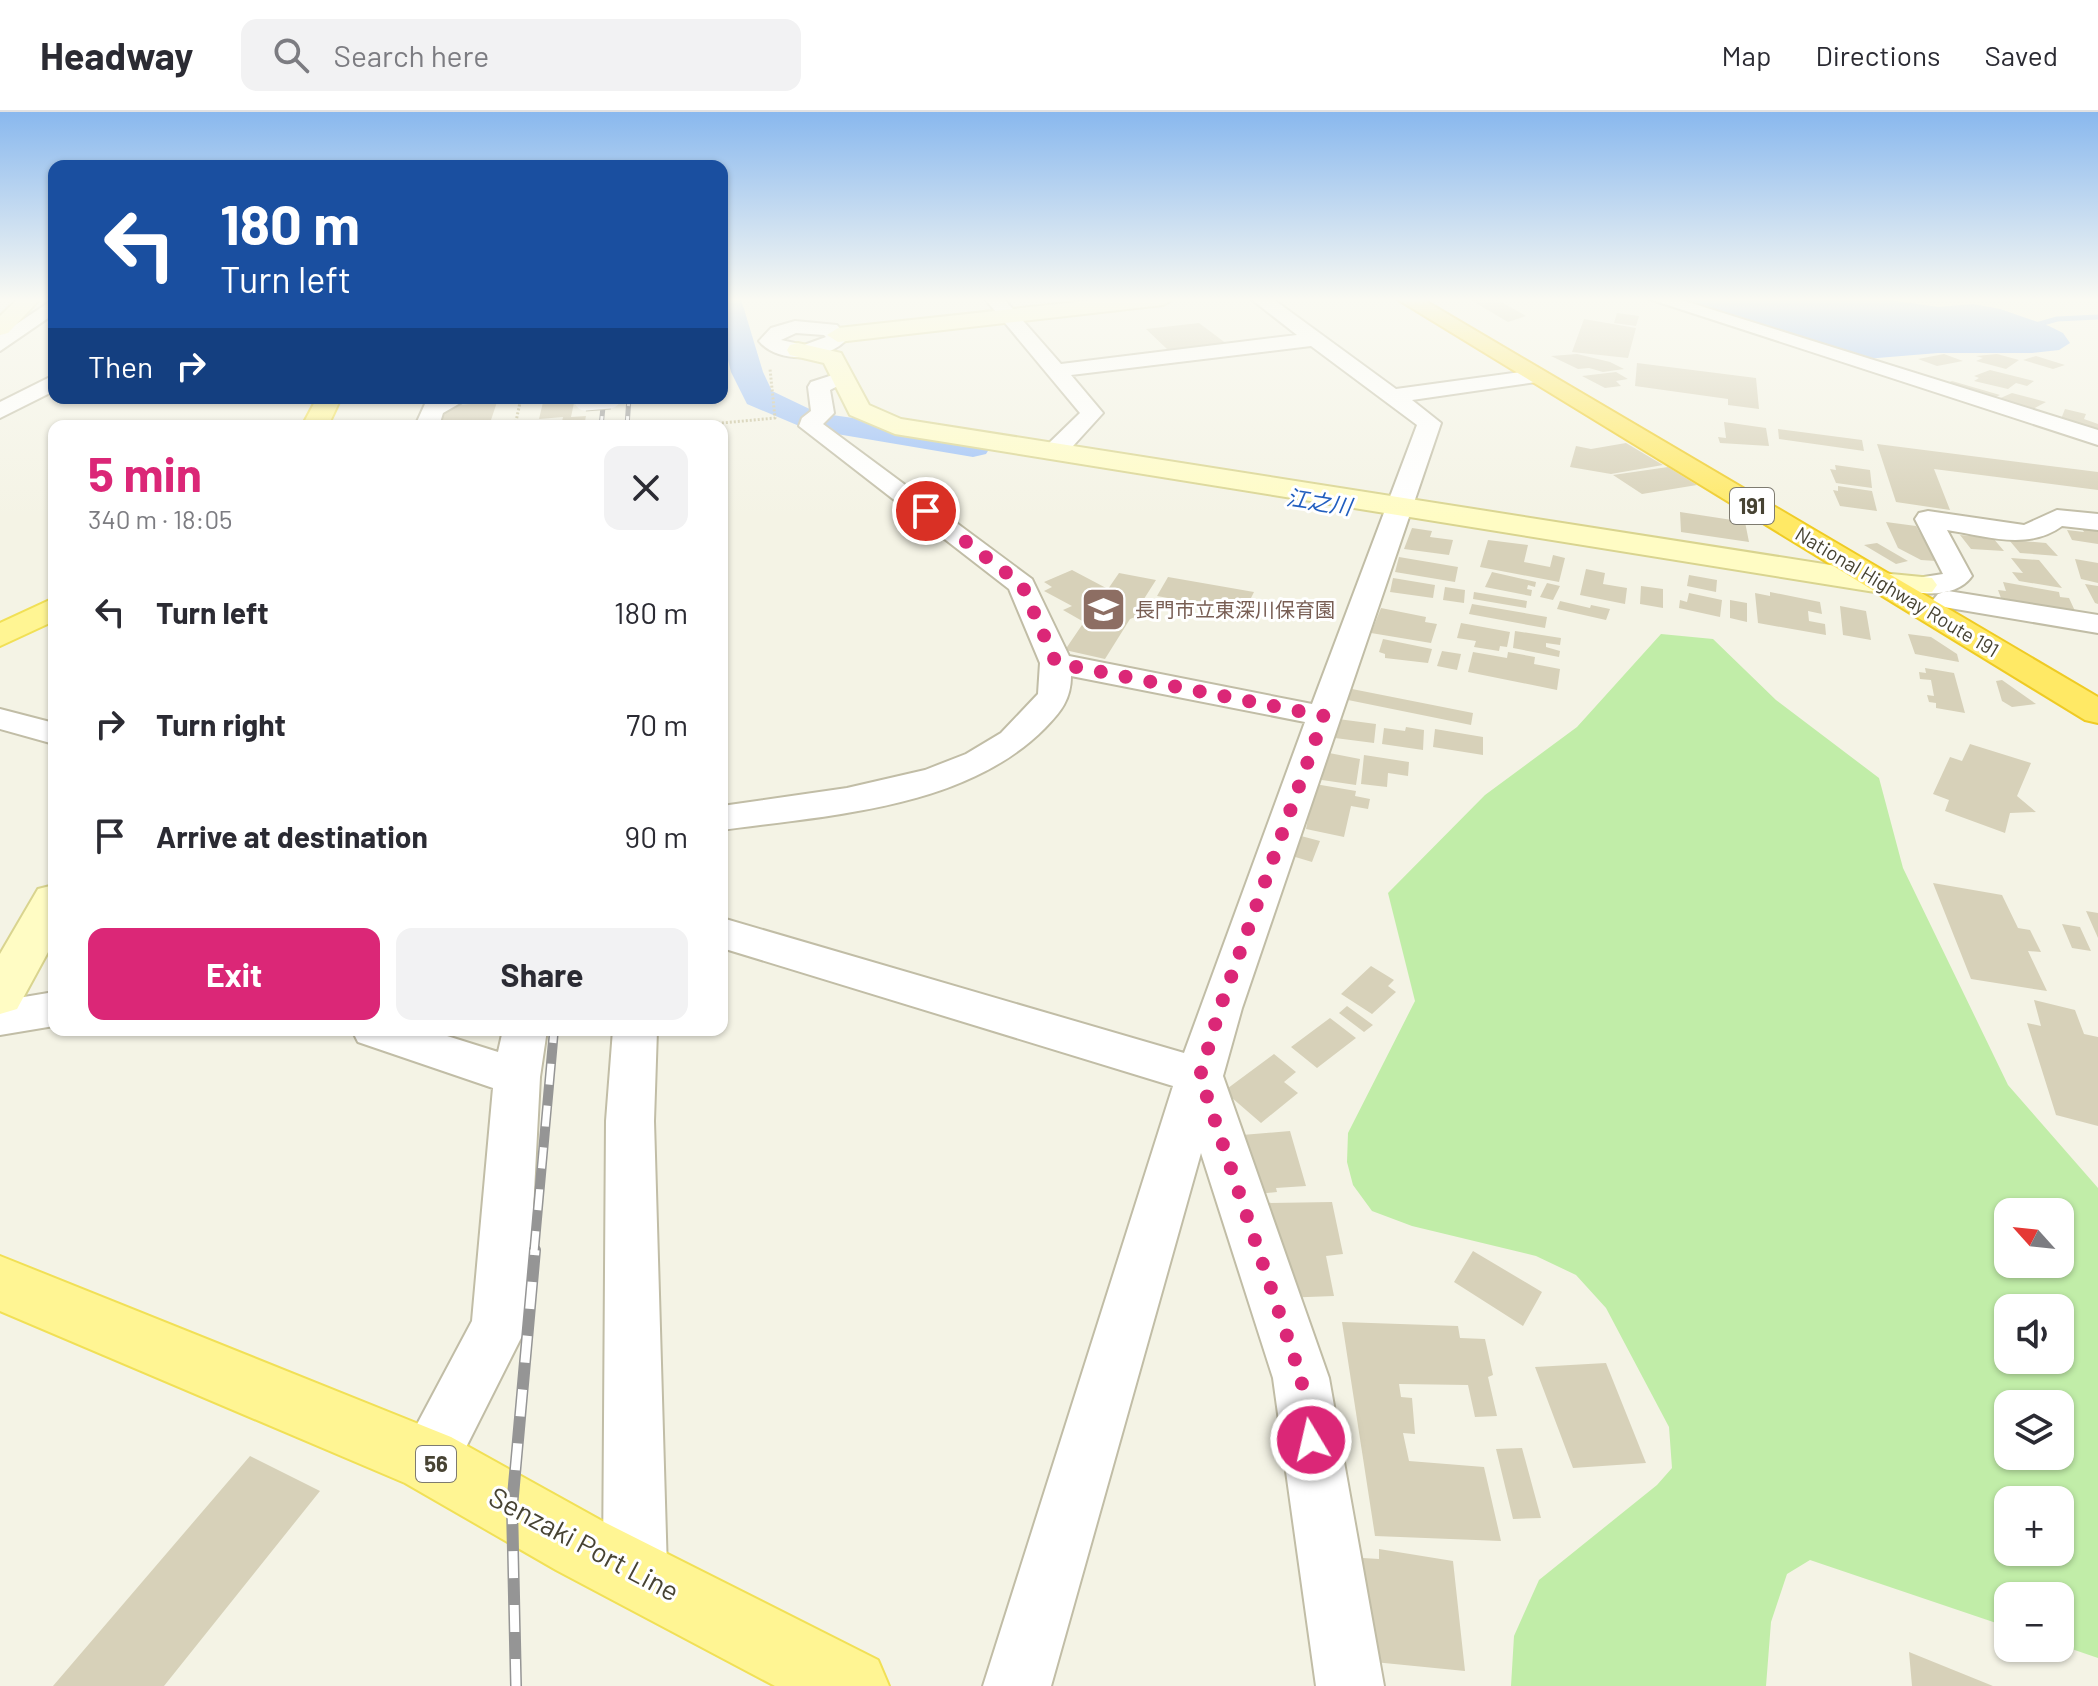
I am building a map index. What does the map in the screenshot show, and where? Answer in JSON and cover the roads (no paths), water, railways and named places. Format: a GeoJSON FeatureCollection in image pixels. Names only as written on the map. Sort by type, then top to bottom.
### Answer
{"type":"FeatureCollection","features":[{"type":"Feature","properties":{"kind":"highway","name":"National Highway Route 191"},"geometry":{"type":"LineString","coordinates":[[1530,372],[2098,712]]}},
{"type":"Feature","properties":{"kind":"highway","name":"National Highway Route 191"},"geometry":{"type":"LineString","coordinates":[[1557,372],[2098,688]]}},
{"type":"Feature","properties":{"kind":"main road"},"geometry":{"type":"LineString","coordinates":[[0,636],[48,611]]}},
{"type":"Feature","properties":{"kind":"main road","name":"Senzaki Port Line"},"geometry":{"type":"LineString","coordinates":[[0,1283],[428,1460],[580,1546],[635,1571],[852,1686]]}},
{"type":"Feature","properties":{"kind":"street"},"geometry":{"type":"LineString","coordinates":[[840,372],[864,415]]}},
{"type":"Feature","properties":{"kind":"street"},"geometry":{"type":"LineString","coordinates":[[1054,372],[1092,413],[1054,452]]}},
{"type":"Feature","properties":{"kind":"street"},"geometry":{"type":"LineString","coordinates":[[1017,1686],[1220,1008],[1429,423],[1360,372]]}},
{"type":"Feature","properties":{"kind":"street"},"geometry":{"type":"LineString","coordinates":[[1891,372],[2098,438]]}},
{"type":"Feature","properties":{"kind":"street"},"geometry":{"type":"LineString","coordinates":[[1392,396],[1536,376]]}},
{"type":"Feature","properties":{"kind":"street"},"geometry":{"type":"LineString","coordinates":[[823,413],[819,387],[842,378]]}},
{"type":"Feature","properties":{"kind":"street"},"geometry":{"type":"LineString","coordinates":[[0,411],[48,385]]}},
{"type":"Feature","properties":{"kind":"street"},"geometry":{"type":"LineString","coordinates":[[429,420],[433,409],[444,404]]}},
{"type":"Feature","properties":{"kind":"street"},"geometry":{"type":"LineString","coordinates":[[728,817],[867,797],[971,764],[1014,742],[1033,724],[1054,695],[1056,663],[1022,585],[811,426],[810,423],[823,413],[864,415],[895,426],[1881,583],[1921,585],[1950,582],[1958,576],[1928,519],[2024,533],[2037,532],[2057,518],[2098,522]]}},
{"type":"Feature","properties":{"kind":"street"},"geometry":{"type":"LineString","coordinates":[[1948,600],[2098,624]]}},
{"type":"Feature","properties":{"kind":"street"},"geometry":{"type":"LineString","coordinates":[[1056,663],[1324,716]]}},
{"type":"Feature","properties":{"kind":"street"},"geometry":{"type":"LineString","coordinates":[[0,719],[48,732]]}},
{"type":"Feature","properties":{"kind":"street"},"geometry":{"type":"LineString","coordinates":[[0,954],[48,915]]}},
{"type":"Feature","properties":{"kind":"street"},"geometry":{"type":"LineString","coordinates":[[0,996],[48,916]]}},
{"type":"Feature","properties":{"kind":"street"},"geometry":{"type":"LineString","coordinates":[[728,935],[1200,1076]]}},
{"type":"Feature","properties":{"kind":"street"},"geometry":{"type":"LineString","coordinates":[[0,1018],[48,1010]]}},
{"type":"Feature","properties":{"kind":"street"},"geometry":{"type":"LineString","coordinates":[[411,1036],[521,1054],[499,1326],[428,1460]]}},
{"type":"Feature","properties":{"kind":"street"},"geometry":{"type":"LineString","coordinates":[[635,1036],[630,1121],[635,1571]]}},
{"type":"Feature","properties":{"kind":"street"},"geometry":{"type":"LineString","coordinates":[[1200,1076],[1301,1378],[1350,1686]]}},
{"type":"Feature","properties":{"kind":"waterway","name":"江之川"},"geometry":{"type":"LineString","coordinates":[[747,372],[759,397],[804,418]]}},
{"type":"Feature","properties":{"kind":"waterway","name":"江之川"},"geometry":{"type":"LineString","coordinates":[[825,422],[973,446]]}},
{"type":"Feature","properties":{"kind":"railway"},"geometry":{"type":"LineString","coordinates":[[602,420],[603,404]]}},
{"type":"Feature","properties":{"kind":"railway"},"geometry":{"type":"LineString","coordinates":[[627,420],[629,404]]}},
{"type":"Feature","properties":{"kind":"railway"},"geometry":{"type":"LineString","coordinates":[[534,1252],[553,1036]]}},
{"type":"Feature","properties":{"kind":"railway"},"geometry":{"type":"LineString","coordinates":[[516,1686],[512,1507],[535,1250]]}},
{"type":"Feature","properties":{"kind":"place","name":"長門市立東深川保育園"},"geometry":{"type":"Point","coordinates":[1104,610]}}]}
